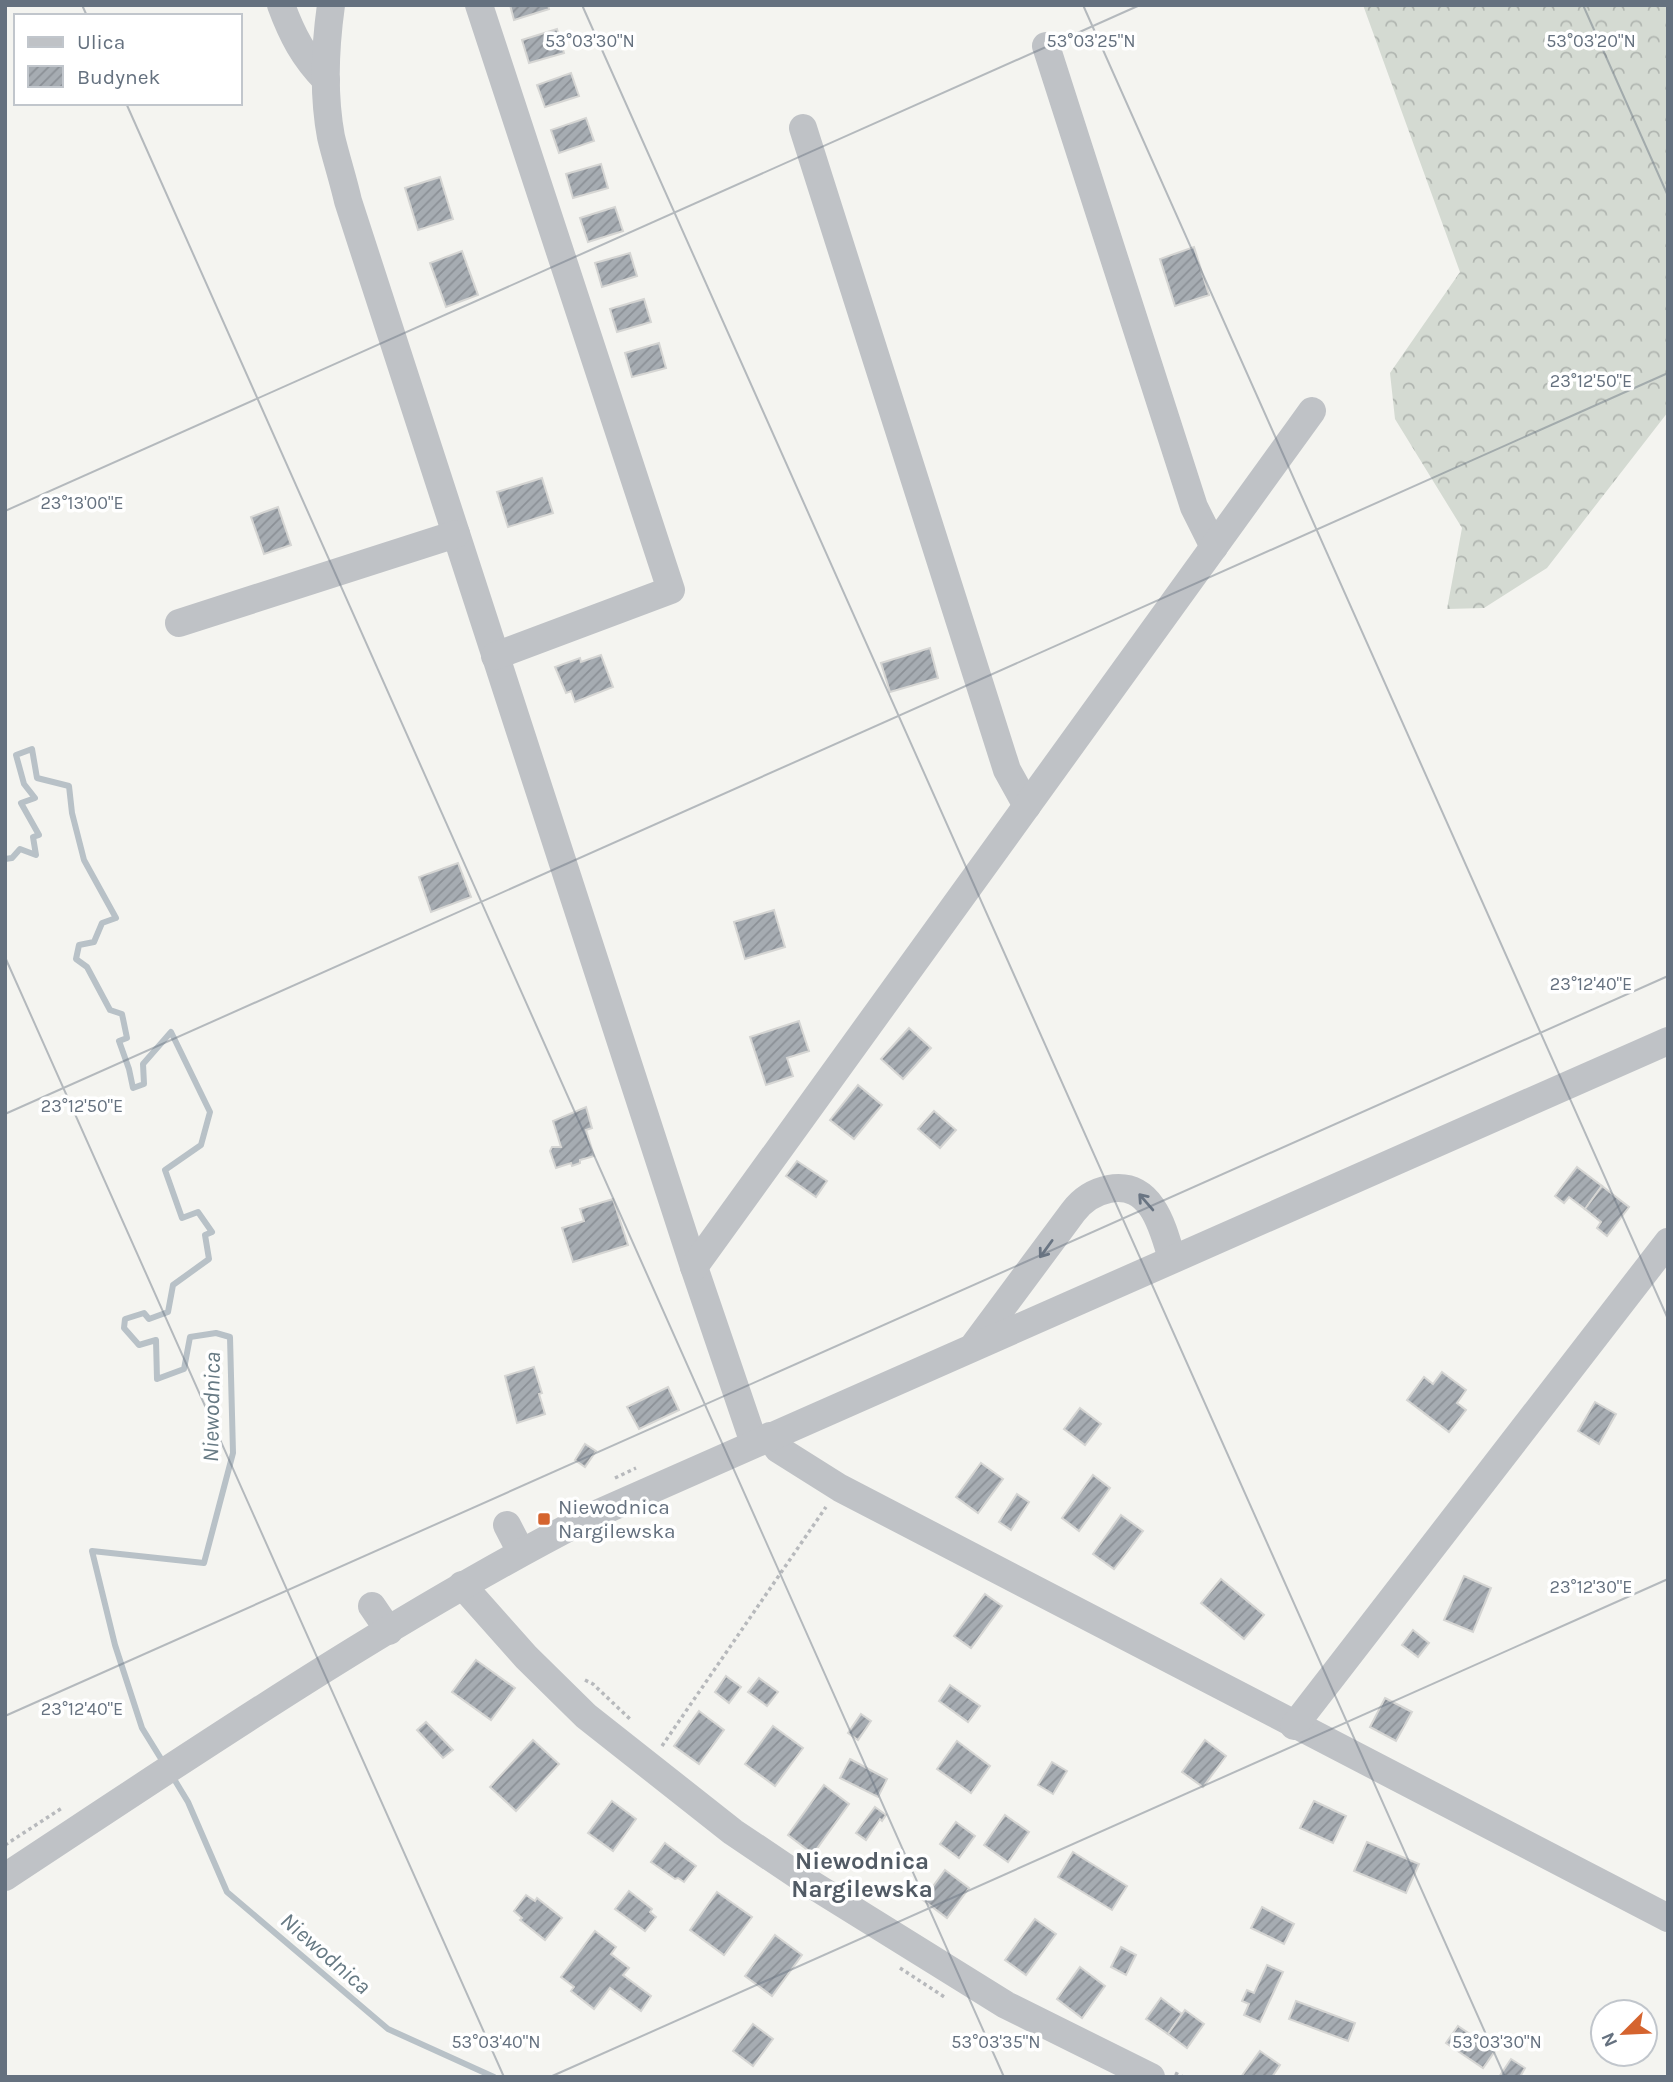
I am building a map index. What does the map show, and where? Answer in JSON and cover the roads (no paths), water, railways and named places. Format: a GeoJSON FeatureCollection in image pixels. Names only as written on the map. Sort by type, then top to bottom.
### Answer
{"type":"FeatureCollection","features":[{"type":"Feature","properties":{"kind":"street"},"geometry":{"type":"LineString","coordinates":[[281,5],[290,31],[307,61],[326,80]]}},
{"type":"Feature","properties":{"kind":"street"},"geometry":{"type":"LineString","coordinates":[[331,5],[326,39],[326,80],[331,135],[348,201],[694,1267],[762,1439],[839,1488],[1668,1918]]}},
{"type":"Feature","properties":{"kind":"street"},"geometry":{"type":"LineString","coordinates":[[479,5],[671,590],[495,656]]}},
{"type":"Feature","properties":{"kind":"street"},"geometry":{"type":"LineString","coordinates":[[1046,46],[1194,507],[1214,547]]}},
{"type":"Feature","properties":{"kind":"street"},"geometry":{"type":"LineString","coordinates":[[803,128],[1007,770],[1027,807]]}},
{"type":"Feature","properties":{"kind":"street"},"geometry":{"type":"LineString","coordinates":[[694,1267],[1312,411]]}},
{"type":"Feature","properties":{"kind":"street"},"geometry":{"type":"LineString","coordinates":[[178,623],[456,534]]}},
{"type":"Feature","properties":{"kind":"street"},"geometry":{"type":"LineString","coordinates":[[5,1877],[189,1756],[462,1585],[585,1518],[1668,1041]]}},
{"type":"Feature","properties":{"kind":"street"},"geometry":{"type":"LineString","coordinates":[[973,1347],[1073,1212],[1089,1196],[1122,1187],[1139,1193],[1150,1204],[1163,1225],[1172,1259]]}},
{"type":"Feature","properties":{"kind":"street"},"geometry":{"type":"LineString","coordinates":[[1294,1726],[1668,1242]]}},
{"type":"Feature","properties":{"kind":"street"},"geometry":{"type":"LineString","coordinates":[[506,1525],[521,1552]]}},
{"type":"Feature","properties":{"kind":"street"},"geometry":{"type":"LineString","coordinates":[[462,1585],[526,1657],[586,1716],[733,1832],[800,1877],[1006,2005],[1161,2074]]}},
{"type":"Feature","properties":{"kind":"street"},"geometry":{"type":"LineString","coordinates":[[372,1606],[389,1631]]}},
{"type":"Feature","properties":{"kind":"waterway","name":"Niewodnica"},"geometry":{"type":"LineString","coordinates":[[5,859],[12,858],[20,849],[36,855],[33,837],[39,835],[21,803],[35,798],[24,784],[16,755],[32,749],[37,778],[69,786],[72,813],[84,860],[116,918],[102,923],[94,942],[79,945],[76,959],[87,967],[110,1010],[122,1014],[127,1038],[119,1041],[133,1088],[144,1084],[143,1064],[171,1032],[210,1112],[201,1145],[165,1170],[182,1218],[198,1212],[212,1232],[205,1235],[209,1259],[173,1285],[168,1312],[149,1319],[144,1313],[125,1319],[124,1328],[139,1345],[156,1340],[157,1379],[184,1369],[190,1337],[216,1333],[230,1337],[233,1453],[204,1563],[92,1551],[115,1645],[142,1728],[163,1762]]}},
{"type":"Feature","properties":{"kind":"waterway","name":"Niewodnica"},"geometry":{"type":"LineString","coordinates":[[171,1774],[188,1802],[227,1892],[388,2029],[494,2077]]}},
{"type":"Feature","properties":{"kind":"place","name":"Niewodnica Nargilewska"},"geometry":{"type":"Point","coordinates":[544,1519]}},
{"type":"Feature","properties":{"kind":"district","name":"Niewodnica Nargilewska"},"geometry":{"type":"Point","coordinates":[862,1875]}}]}
